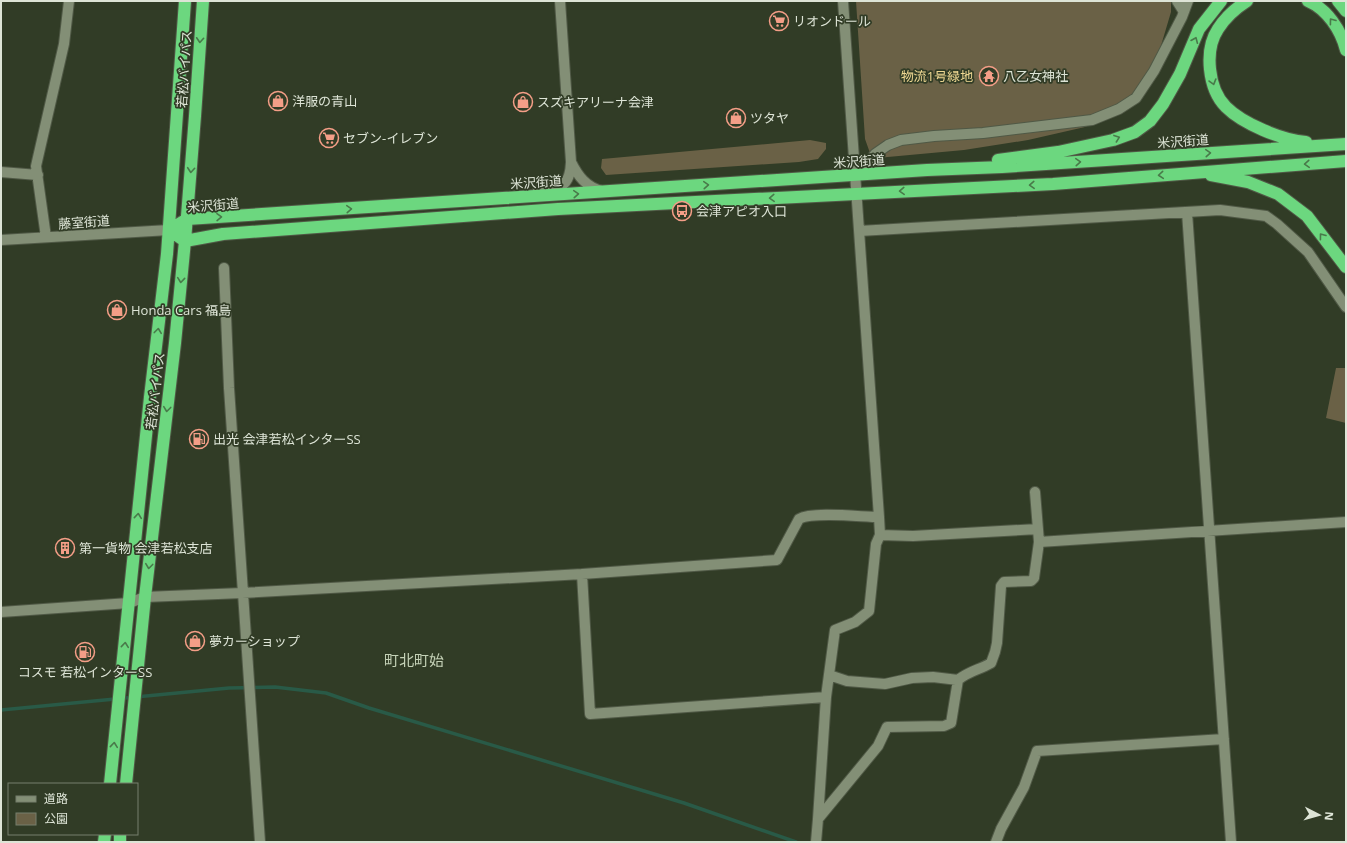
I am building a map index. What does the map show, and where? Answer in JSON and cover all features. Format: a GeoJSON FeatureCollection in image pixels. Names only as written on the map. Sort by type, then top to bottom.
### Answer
{"type":"FeatureCollection","features":[{"type":"Feature","properties":{"kind":"highway","name":"若松バイパス"},"geometry":{"type":"LineString","coordinates":[[110,783],[150,397],[169,230],[185,1]]}},
{"type":"Feature","properties":{"kind":"highway","name":"若松バイパス"},"geometry":{"type":"LineString","coordinates":[[126,783],[145,597],[175,343],[187,219],[203,1]]}},
{"type":"Feature","properties":{"kind":"highway"},"geometry":{"type":"LineString","coordinates":[[927,170],[1058,152],[1113,140],[1135,132],[1150,121],[1164,104],[1180,74],[1199,29],[1221,1]]}},
{"type":"Feature","properties":{"kind":"highway"},"geometry":{"type":"LineString","coordinates":[[1247,1],[1236,8],[1217,29],[1209,59],[1211,77],[1217,94],[1226,107],[1260,129],[1294,141],[1333,145]]}},
{"type":"Feature","properties":{"kind":"highway"},"geometry":{"type":"LineString","coordinates":[[1308,1],[1314,4],[1331,20],[1346,50]]}},
{"type":"Feature","properties":{"kind":"highway"},"geometry":{"type":"LineString","coordinates":[[1338,1],[1346,11]]}},
{"type":"Feature","properties":{"kind":"highway","name":"米沢街道"},"geometry":{"type":"LineString","coordinates":[[169,230],[187,219],[1346,144]]}},
{"type":"Feature","properties":{"kind":"highway"},"geometry":{"type":"LineString","coordinates":[[169,230],[185,241],[223,234],[558,209],[1053,184],[1346,161]]}},
{"type":"Feature","properties":{"kind":"highway"},"geometry":{"type":"LineString","coordinates":[[1200,172],[1248,182],[1278,194],[1307,216],[1346,267]]}},
{"type":"Feature","properties":{"kind":"street"},"geometry":{"type":"LineString","coordinates":[[46,237],[36,166],[64,44],[69,1]]}},
{"type":"Feature","properties":{"kind":"street"},"geometry":{"type":"LineString","coordinates":[[491,199],[515,192],[555,189],[562,186],[568,180],[571,162],[560,1]]}},
{"type":"Feature","properties":{"kind":"street"},"geometry":{"type":"LineString","coordinates":[[816,840],[826,697],[835,630],[855,622],[869,611],[876,544],[880,535],[843,1]]}},
{"type":"Feature","properties":{"kind":"street"},"geometry":{"type":"LineString","coordinates":[[1177,1],[1184,12]]}},
{"type":"Feature","properties":{"kind":"street"},"geometry":{"type":"LineString","coordinates":[[855,175],[875,154],[888,144],[901,140],[983,133],[1092,120],[1119,109],[1136,98],[1161,57],[1188,1]]}},
{"type":"Feature","properties":{"kind":"street"},"geometry":{"type":"LineString","coordinates":[[571,162],[577,174],[591,187],[610,191]]}},
{"type":"Feature","properties":{"kind":"street"},"geometry":{"type":"LineString","coordinates":[[1,172],[38,175]]}},
{"type":"Feature","properties":{"kind":"street"},"geometry":{"type":"LineString","coordinates":[[859,231],[1220,210],[1266,216],[1308,252],[1346,307]]}},
{"type":"Feature","properties":{"kind":"street"},"geometry":{"type":"LineString","coordinates":[[1187,212],[1231,842]]}},
{"type":"Feature","properties":{"kind":"street","name":"藤室街道"},"geometry":{"type":"LineString","coordinates":[[1,240],[169,230]]}},
{"type":"Feature","properties":{"kind":"street"},"geometry":{"type":"LineString","coordinates":[[224,268],[229,388],[260,842]]}},
{"type":"Feature","properties":{"kind":"street"},"geometry":{"type":"LineString","coordinates":[[818,819],[878,746],[887,727],[944,726],[951,723],[958,680],[966,673],[991,663],[997,643],[1001,586],[1004,582],[1031,581],[1034,578],[1039,542],[1036,492]]}},
{"type":"Feature","properties":{"kind":"street"},"geometry":{"type":"LineString","coordinates":[[1,612],[129,603],[145,597],[582,574],[777,560],[799,519],[803,517],[815,515],[879,517]]}},
{"type":"Feature","properties":{"kind":"street"},"geometry":{"type":"LineString","coordinates":[[1039,542],[1346,522]]}},
{"type":"Feature","properties":{"kind":"street"},"geometry":{"type":"LineString","coordinates":[[880,535],[913,536],[1038,529]]}},
{"type":"Feature","properties":{"kind":"street"},"geometry":{"type":"LineString","coordinates":[[582,574],[590,714],[826,697]]}},
{"type":"Feature","properties":{"kind":"street"},"geometry":{"type":"LineString","coordinates":[[829,676],[847,681],[885,684],[912,678],[958,680]]}},
{"type":"Feature","properties":{"kind":"street"},"geometry":{"type":"LineString","coordinates":[[996,842],[1001,829],[1024,787],[1037,751],[1224,739]]}},
{"type":"Feature","properties":{"kind":"green space","name":"物流1号緑地"},"geometry":{"type":"Polygon","coordinates":[[[856,1],[1171,1],[1171,12],[1149,86],[1129,107],[1085,127],[1028,140],[964,150],[877,158],[870,153],[865,139],[856,1]]]}},
{"type":"Feature","properties":{"kind":"green space"},"geometry":{"type":"Polygon","coordinates":[[[810,140],[826,143],[826,149],[818,159],[799,162],[606,175],[601,168],[602,159],[810,140]]]}},
{"type":"Feature","properties":{"kind":"green space"},"geometry":{"type":"Polygon","coordinates":[[[1336,368],[1346,368],[1346,423],[1326,418],[1336,368]]]}},
{"type":"Feature","properties":{"kind":"waterway"},"geometry":{"type":"LineString","coordinates":[[1,710],[229,688],[275,687],[326,693],[369,708],[684,803],[796,842]]}},
{"type":"Feature","properties":{"kind":"place","name":"リオンドール"},"geometry":{"type":"Point","coordinates":[779,21]}},
{"type":"Feature","properties":{"kind":"place","name":"八乙女神社"},"geometry":{"type":"Point","coordinates":[989,76]}},
{"type":"Feature","properties":{"kind":"place","name":"洋服の青山"},"geometry":{"type":"Point","coordinates":[278,101]}},
{"type":"Feature","properties":{"kind":"place","name":"スズキアリーナ会津"},"geometry":{"type":"Point","coordinates":[523,102]}},
{"type":"Feature","properties":{"kind":"place","name":"ツタヤ"},"geometry":{"type":"Point","coordinates":[736,118]}},
{"type":"Feature","properties":{"kind":"place","name":"セブン-イレブン"},"geometry":{"type":"Point","coordinates":[329,138]}},
{"type":"Feature","properties":{"kind":"place","name":"会津アピオ入口"},"geometry":{"type":"Point","coordinates":[682,211]}},
{"type":"Feature","properties":{"kind":"place","name":"Honda Cars 福島"},"geometry":{"type":"Point","coordinates":[117,310]}},
{"type":"Feature","properties":{"kind":"place","name":"出光 会津若松インターSS"},"geometry":{"type":"Point","coordinates":[199,439]}},
{"type":"Feature","properties":{"kind":"place","name":"第一貨物 会津若松支店"},"geometry":{"type":"Point","coordinates":[65,548]}},
{"type":"Feature","properties":{"kind":"place","name":"夢カーショップ"},"geometry":{"type":"Point","coordinates":[195,641]}},
{"type":"Feature","properties":{"kind":"place","name":"コスモ 若松インターSS"},"geometry":{"type":"Point","coordinates":[85,652]}},
{"type":"Feature","properties":{"kind":"district","name":"町北町始"},"geometry":{"type":"Point","coordinates":[414,661]}}]}
